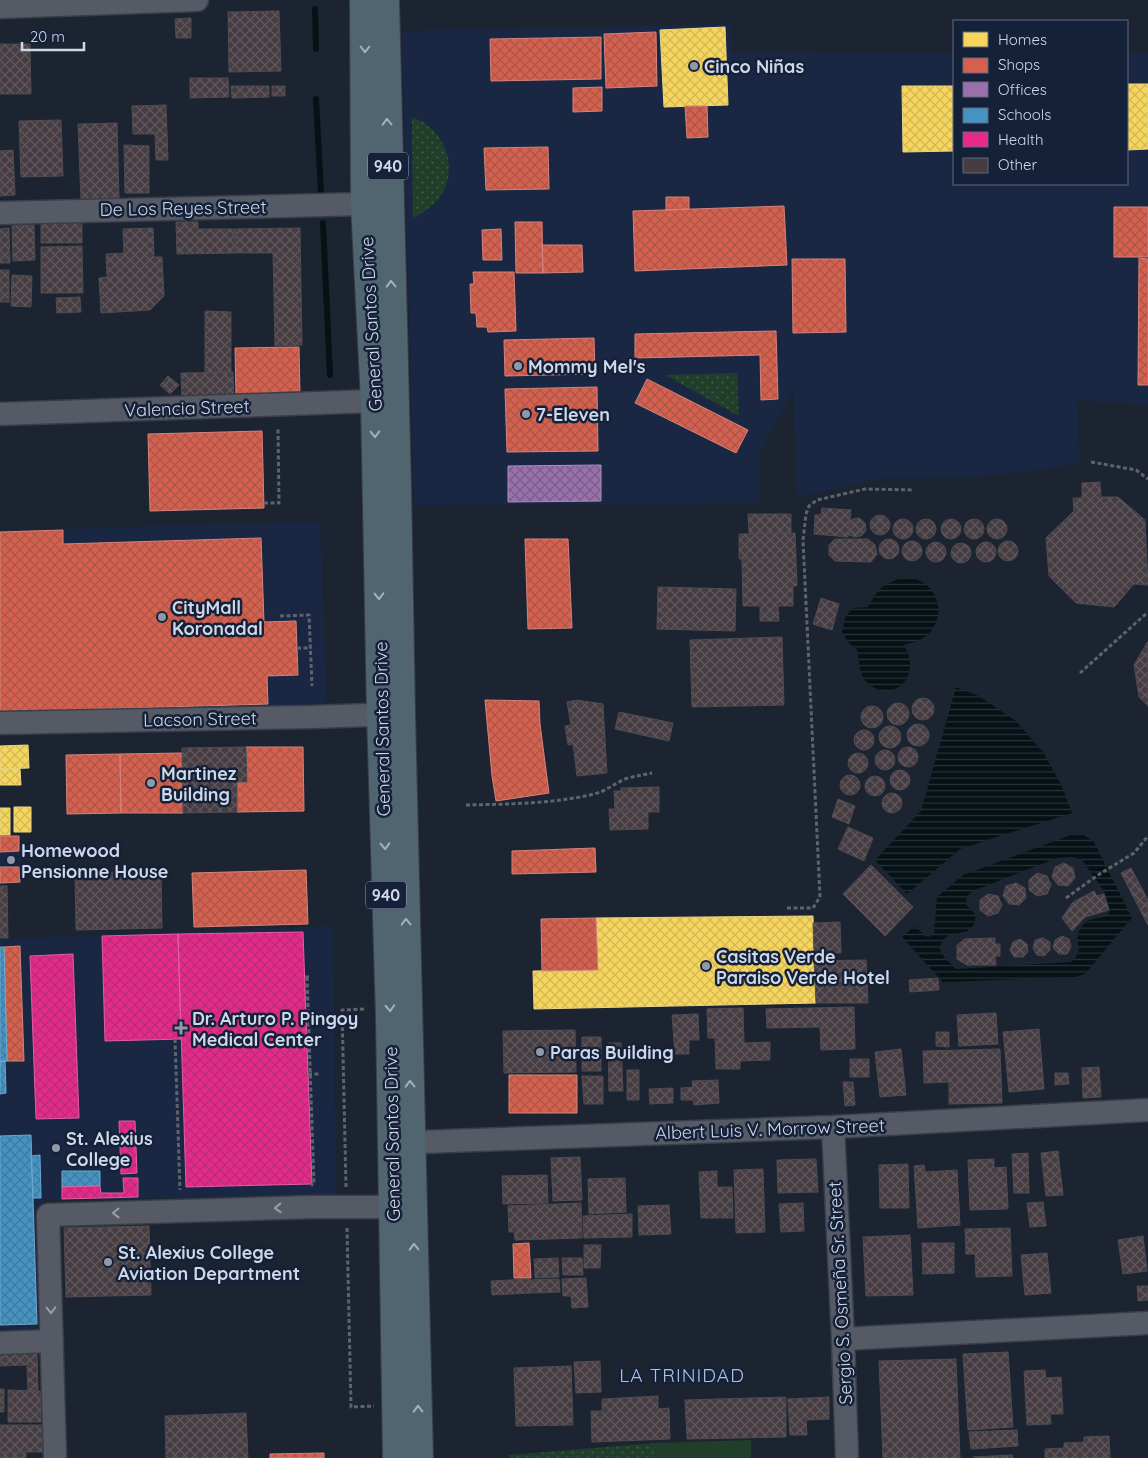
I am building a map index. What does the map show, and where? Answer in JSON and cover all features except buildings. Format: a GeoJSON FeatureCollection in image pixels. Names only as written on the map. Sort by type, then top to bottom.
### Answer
{"type":"FeatureCollection","features":[{"type":"Feature","properties":{"kind":"highway","name":"General Santos Drive"},"geometry":{"type":"LineString","coordinates":[[364,0],[365,204],[391,714],[402,1143],[403,1207],[396,1404],[397,1458]]}},
{"type":"Feature","properties":{"kind":"highway","name":"General Santos Drive"},"geometry":{"type":"LineString","coordinates":[[385,0],[397,498],[391,714],[390,1008],[402,1143]]}},
{"type":"Feature","properties":{"kind":"highway","name":"General Santos Drive"},"geometry":{"type":"LineString","coordinates":[[403,1207],[420,1458]]}},
{"type":"Feature","properties":{"kind":"street"},"geometry":{"type":"LineString","coordinates":[[0,7],[197,0]]}},
{"type":"Feature","properties":{"kind":"street","name":"De Los Reyes Street"},"geometry":{"type":"LineString","coordinates":[[0,213],[365,204]]}},
{"type":"Feature","properties":{"kind":"street","name":"Valencia Street"},"geometry":{"type":"LineString","coordinates":[[0,414],[374,402]]}},
{"type":"Feature","properties":{"kind":"street","name":"Lacson Street"},"geometry":{"type":"LineString","coordinates":[[0,723],[391,714]]}},
{"type":"Feature","properties":{"kind":"street","name":"Albert Luis V. Morrow Street"},"geometry":{"type":"LineString","coordinates":[[402,1143],[833,1127],[1148,1110]]}},
{"type":"Feature","properties":{"kind":"street","name":"Sergio S. Osmeña Sr. Street"},"geometry":{"type":"LineString","coordinates":[[833,1127],[848,1458]]}},
{"type":"Feature","properties":{"kind":"street"},"geometry":{"type":"LineString","coordinates":[[55,1458],[48,1215],[403,1207]]}},
{"type":"Feature","properties":{"kind":"street"},"geometry":{"type":"LineString","coordinates":[[844,1339],[1148,1323]]}},
{"type":"Feature","properties":{"kind":"street"},"geometry":{"type":"LineString","coordinates":[[0,1343],[52,1341]]}},
{"type":"Feature","properties":{"kind":"path"},"geometry":{"type":"LineString","coordinates":[[264,503],[279,503],[278,427]]}},
{"type":"Feature","properties":{"kind":"path"},"geometry":{"type":"LineString","coordinates":[[1091,462],[1136,470],[1148,479]]}},
{"type":"Feature","properties":{"kind":"path"},"geometry":{"type":"LineString","coordinates":[[788,908],[813,908],[820,897],[804,540],[806,514],[809,506],[818,500],[840,494],[878,488],[914,490]]}},
{"type":"Feature","properties":{"kind":"path"},"geometry":{"type":"LineString","coordinates":[[1080,673],[1148,612]]}},
{"type":"Feature","properties":{"kind":"path"},"geometry":{"type":"LineString","coordinates":[[280,616],[310,615],[312,686]]}},
{"type":"Feature","properties":{"kind":"path"},"geometry":{"type":"LineString","coordinates":[[297,648],[311,648]]}},
{"type":"Feature","properties":{"kind":"path"},"geometry":{"type":"LineString","coordinates":[[466,805],[558,800],[594,794],[624,780],[652,773]]}},
{"type":"Feature","properties":{"kind":"path"},"geometry":{"type":"LineString","coordinates":[[1066,898],[1098,875],[1134,853],[1148,836]]}},
{"type":"Feature","properties":{"kind":"path"},"geometry":{"type":"LineString","coordinates":[[304,1185],[314,1184],[307,977]]}},
{"type":"Feature","properties":{"kind":"path"},"geometry":{"type":"LineString","coordinates":[[390,1008],[342,1010],[351,1407],[396,1404]]}},
{"type":"Feature","properties":{"kind":"path"},"geometry":{"type":"LineString","coordinates":[[175,1039],[180,1193]]}},
{"type":"Feature","properties":{"kind":"path"},"geometry":{"type":"LineString","coordinates":[[309,1074],[319,1074]]}},
{"type":"Feature","properties":{"kind":"shaded area"},"geometry":{"type":"Polygon","coordinates":[[[731,24],[732,52],[953,53],[953,185],[1128,185],[1128,54],[1148,54],[1148,405],[1077,400],[1080,463],[1016,473],[960,478],[878,479],[797,498],[793,391],[759,453],[759,504],[414,505],[402,31],[731,24]]]}},
{"type":"Feature","properties":{"kind":"shaded area","name":"CityMall Koronadal"},"geometry":{"type":"Polygon","coordinates":[[[320,521],[327,704],[0,714],[0,531],[320,521]]]}},
{"type":"Feature","properties":{"kind":"shaded area"},"geometry":{"type":"Polygon","coordinates":[[[901,578],[914,578],[931,589],[938,605],[938,613],[936,622],[926,636],[918,641],[904,645],[909,658],[910,669],[907,679],[901,686],[893,690],[883,691],[874,688],[865,680],[860,670],[857,650],[849,643],[842,632],[845,618],[852,608],[868,607],[881,588],[901,578]]]}},
{"type":"Feature","properties":{"kind":"shaded area"},"geometry":{"type":"Polygon","coordinates":[[[956,687],[979,696],[1016,721],[1043,752],[1061,784],[1072,813],[960,849],[907,894],[875,860],[921,811],[956,687]]]}},
{"type":"Feature","properties":{"kind":"shaded area","name":"Homewood Pensionne House"},"geometry":{"type":"Polygon","coordinates":[[[0,835],[20,835],[22,884],[0,884],[0,835]]]}},
{"type":"Feature","properties":{"kind":"shaded area"},"geometry":{"type":"Polygon","coordinates":[[[1071,835],[1084,835],[1094,842],[1132,918],[1085,974],[1076,977],[943,982],[902,937],[915,926],[925,936],[929,937],[934,933],[937,897],[963,875],[1071,835]],[[1073,857],[1057,858],[973,891],[967,896],[966,905],[972,910],[975,921],[969,930],[949,935],[945,939],[940,948],[942,954],[956,969],[1071,962],[1079,950],[1078,938],[1081,927],[1090,920],[1107,916],[1110,911],[1104,891],[1082,860],[1073,857]]]}},
{"type":"Feature","properties":{"kind":"shaded area","name":"Dr. Arturo P. Pingoy Medical Center"},"geometry":{"type":"Polygon","coordinates":[[[333,926],[336,1195],[44,1200],[48,1333],[0,1334],[0,939],[333,926]]]}},
{"type":"Feature","properties":{"kind":"green space"},"geometry":{"type":"Polygon","coordinates":[[[412,117],[426,124],[441,140],[448,159],[449,170],[448,180],[438,199],[429,208],[413,218],[412,117]]]}},
{"type":"Feature","properties":{"kind":"green space"},"geometry":{"type":"Polygon","coordinates":[[[737,373],[739,416],[665,375],[737,373]]]}},
{"type":"Feature","properties":{"kind":"green space"},"geometry":{"type":"Polygon","coordinates":[[[751,1440],[751,1458],[656,1458],[656,1443],[751,1440]]]}},
{"type":"Feature","properties":{"kind":"green space"},"geometry":{"type":"Polygon","coordinates":[[[656,1443],[656,1458],[509,1458],[509,1455],[656,1443]]]}},
{"type":"Feature","properties":{"kind":"waterway"},"geometry":{"type":"LineString","coordinates":[[315,9],[316,49]]}},
{"type":"Feature","properties":{"kind":"waterway"},"geometry":{"type":"LineString","coordinates":[[316,99],[321,193]]}},
{"type":"Feature","properties":{"kind":"waterway"},"geometry":{"type":"LineString","coordinates":[[323,223],[330,375]]}},
{"type":"Feature","properties":{"kind":"place","name":"Cinco Niñas"},"geometry":{"type":"Point","coordinates":[694,66]}},
{"type":"Feature","properties":{"kind":"place","name":"Mommy Mel's"},"geometry":{"type":"Point","coordinates":[518,366]}},
{"type":"Feature","properties":{"kind":"place","name":"7-Eleven"},"geometry":{"type":"Point","coordinates":[526,414]}},
{"type":"Feature","properties":{"kind":"place","name":"CityMall Koronadal"},"geometry":{"type":"Point","coordinates":[162,617]}},
{"type":"Feature","properties":{"kind":"place","name":"Martinez Building"},"geometry":{"type":"Point","coordinates":[151,783]}},
{"type":"Feature","properties":{"kind":"place","name":"Homewood Pensionne House"},"geometry":{"type":"Point","coordinates":[11,860]}},
{"type":"Feature","properties":{"kind":"place","name":"Casitas Verde Paraiso Verde Hotel"},"geometry":{"type":"Point","coordinates":[706,966]}},
{"type":"Feature","properties":{"kind":"place","name":"Dr. Arturo P. Pingoy Medical Center"},"geometry":{"type":"Point","coordinates":[181,1028]}},
{"type":"Feature","properties":{"kind":"place","name":"Paras Building"},"geometry":{"type":"Point","coordinates":[540,1052]}},
{"type":"Feature","properties":{"kind":"place","name":"St. Alexius College"},"geometry":{"type":"Point","coordinates":[56,1148]}},
{"type":"Feature","properties":{"kind":"place","name":"St. Alexius College Aviation Department"},"geometry":{"type":"Point","coordinates":[108,1262]}},
{"type":"Feature","properties":{"kind":"district","name":"LA TRINIDAD"},"geometry":{"type":"Point","coordinates":[682,1375]}}]}
